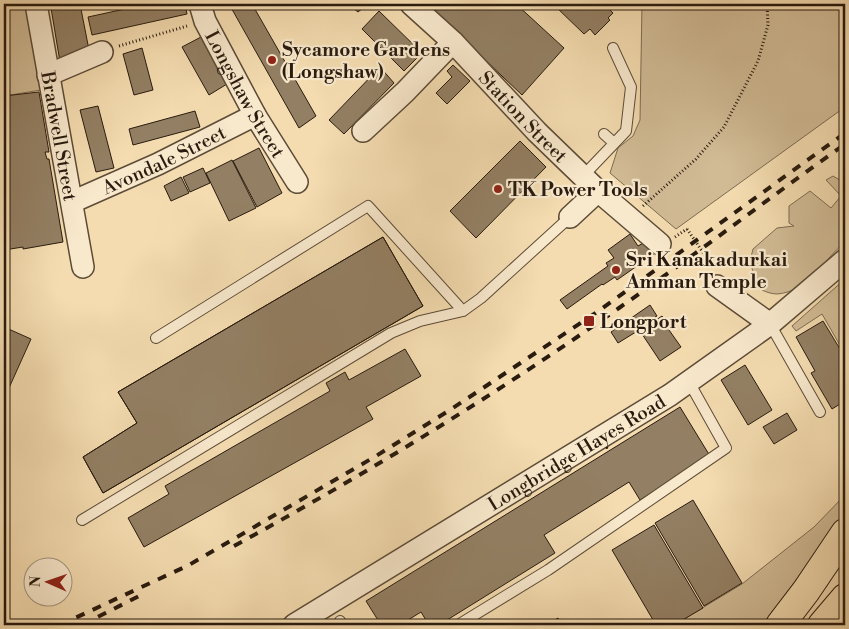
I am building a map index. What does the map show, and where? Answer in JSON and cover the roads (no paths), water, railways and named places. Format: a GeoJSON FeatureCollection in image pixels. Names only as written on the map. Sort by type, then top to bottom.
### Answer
{"type":"FeatureCollection","features":[{"type":"Feature","properties":{"kind":"highway"},"geometry":{"type":"LineString","coordinates":[[780,625],[806,591],[845,533]]}},
{"type":"Feature","properties":{"kind":"highway"},"geometry":{"type":"LineString","coordinates":[[822,625],[845,598]]}},
{"type":"Feature","properties":{"kind":"street","name":"Bradwell Street"},"geometry":{"type":"LineString","coordinates":[[36,4],[83,267]]}},
{"type":"Feature","properties":{"kind":"street","name":"Station Street"},"geometry":{"type":"LineString","coordinates":[[411,4],[452,42],[537,132],[598,191],[629,218],[668,240]]}},
{"type":"Feature","properties":{"kind":"street","name":"Longshaw Street"},"geometry":{"type":"LineString","coordinates":[[203,12],[256,115],[297,182]]}},
{"type":"Feature","properties":{"kind":"street"},"geometry":{"type":"LineString","coordinates":[[363,131],[405,92],[452,42]]}},
{"type":"Feature","properties":{"kind":"street"},"geometry":{"type":"LineString","coordinates":[[48,75],[102,52]]}},
{"type":"Feature","properties":{"kind":"street","name":"Avondale Street"},"geometry":{"type":"LineString","coordinates":[[72,202],[158,164],[256,115]]}},
{"type":"Feature","properties":{"kind":"street"},"geometry":{"type":"LineString","coordinates":[[570,217],[598,191]]}},
{"type":"Feature","properties":{"kind":"street","name":"Longbridge Hayes Road"},"geometry":{"type":"LineString","coordinates":[[294,625],[670,395],[770,324],[845,260]]}},
{"type":"Feature","properties":{"kind":"street"},"geometry":{"type":"LineString","coordinates":[[717,286],[770,324]]}},
{"type":"Feature","properties":{"kind":"lane"},"geometry":{"type":"LineString","coordinates":[[583,176],[626,131],[631,87],[613,48]]}},
{"type":"Feature","properties":{"kind":"lane"},"geometry":{"type":"LineString","coordinates":[[604,134],[614,144]]}},
{"type":"Feature","properties":{"kind":"lane"},"geometry":{"type":"LineString","coordinates":[[156,338],[368,206],[463,311]]}},
{"type":"Feature","properties":{"kind":"lane"},"geometry":{"type":"LineString","coordinates":[[82,520],[391,333],[420,321],[463,311],[481,298],[570,217]]}},
{"type":"Feature","properties":{"kind":"lane"},"geometry":{"type":"LineString","coordinates":[[770,324],[820,412]]}},
{"type":"Feature","properties":{"kind":"lane"},"geometry":{"type":"LineString","coordinates":[[458,625],[548,570],[726,448],[689,382]]}},
{"type":"Feature","properties":{"kind":"railway"},"geometry":{"type":"LineString","coordinates":[[60,625],[189,565],[376,456],[450,410],[600,310],[845,133]]}},
{"type":"Feature","properties":{"kind":"railway"},"geometry":{"type":"LineString","coordinates":[[234,546],[430,433],[525,372],[647,288],[845,144]]}},
{"type":"Feature","properties":{"kind":"railway"},"geometry":{"type":"LineString","coordinates":[[82,625],[139,596]]}},
{"type":"Feature","properties":{"kind":"place","name":"Sycamore Gardens (Longshaw)"},"geometry":{"type":"Point","coordinates":[272,60]}},
{"type":"Feature","properties":{"kind":"place","name":"TK Power Tools"},"geometry":{"type":"Point","coordinates":[498,189]}},
{"type":"Feature","properties":{"kind":"place","name":"Sri Kanakadurkai Amman Temple"},"geometry":{"type":"Point","coordinates":[616,270]}},
{"type":"Feature","properties":{"kind":"place","name":"Longport"},"geometry":{"type":"Point","coordinates":[589,321]}}]}
